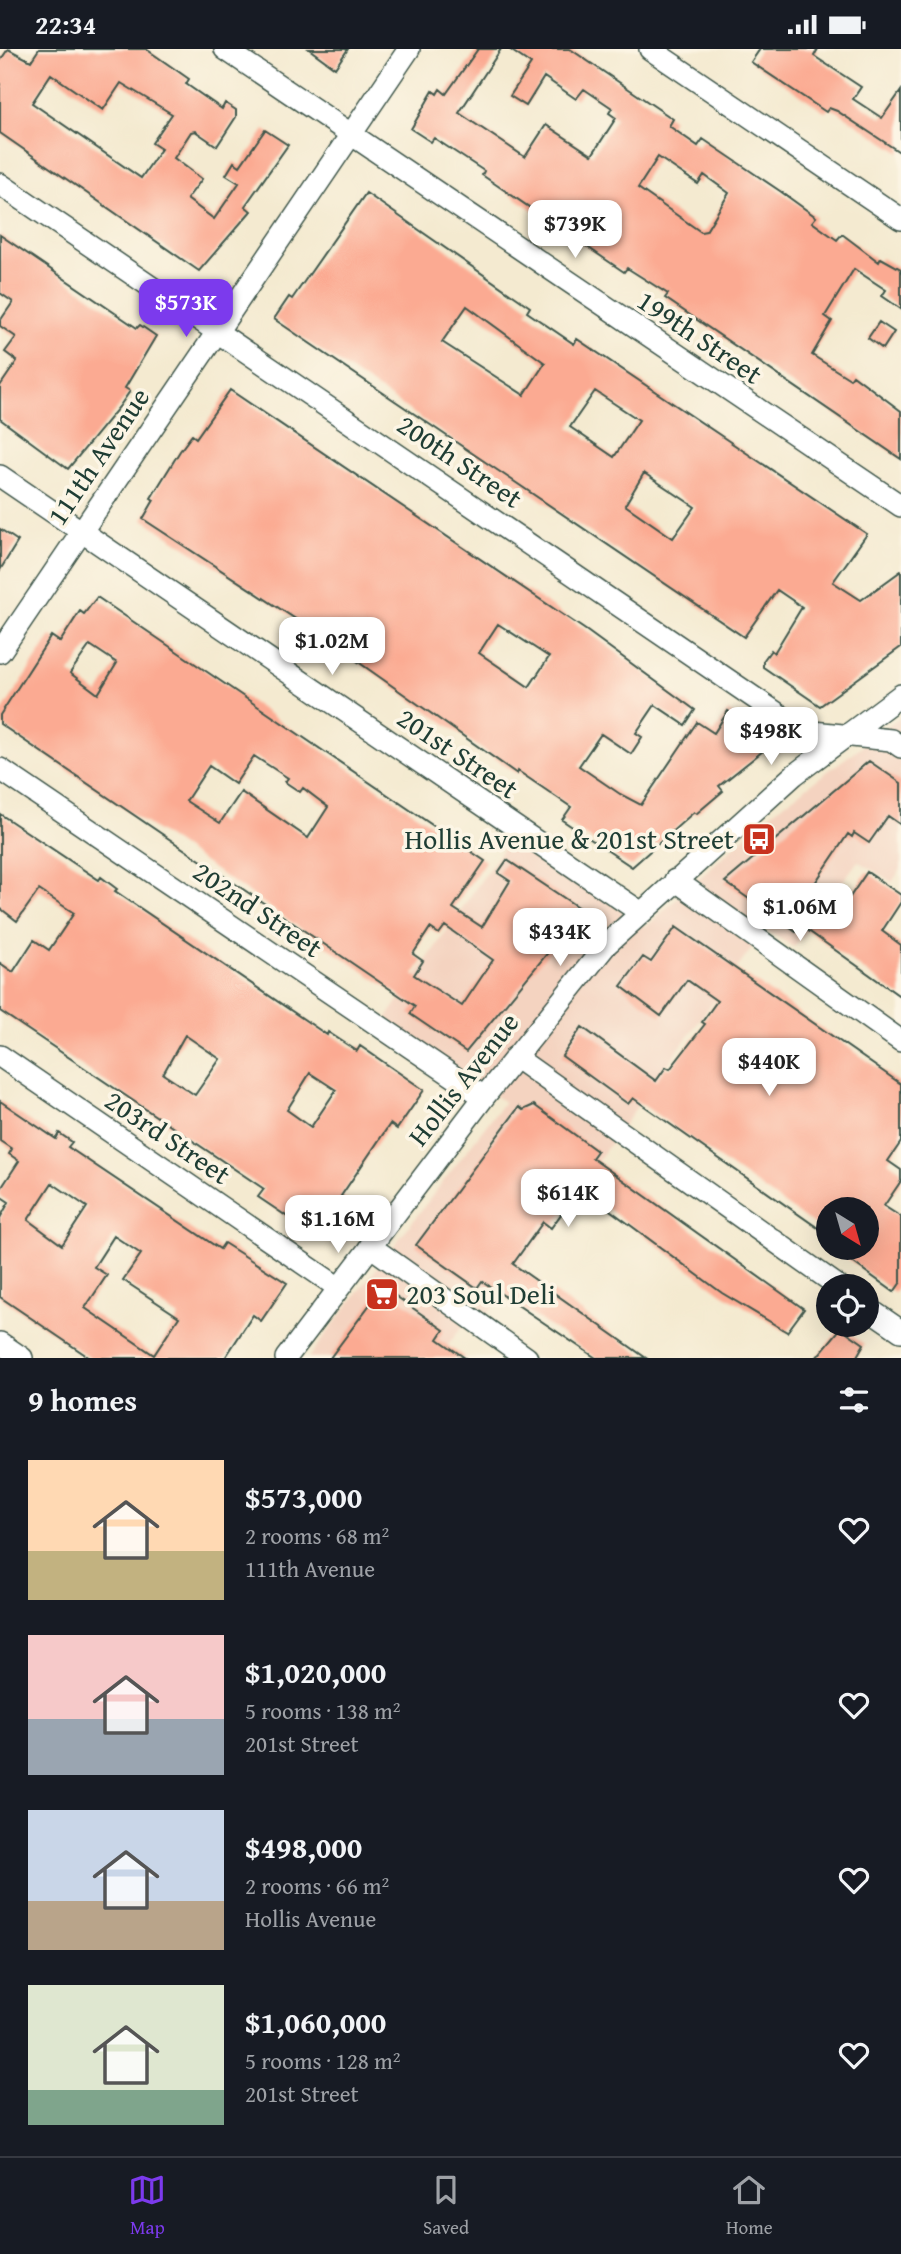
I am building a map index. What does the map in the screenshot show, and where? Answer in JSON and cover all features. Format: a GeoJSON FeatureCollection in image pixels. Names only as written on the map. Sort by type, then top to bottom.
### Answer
{"type":"FeatureCollection","features":[{"type":"Feature","properties":{"kind":"street","name":"199th Street"},"geometry":{"type":"LineString","coordinates":[[225,49],[901,506]]}},
{"type":"Feature","properties":{"kind":"street","name":"111th Avenue"},"geometry":{"type":"LineString","coordinates":[[0,652],[409,49]]}},
{"type":"Feature","properties":{"kind":"street"},"geometry":{"type":"LineString","coordinates":[[650,49],[901,219]]}},
{"type":"Feature","properties":{"kind":"street","name":"200th Street"},"geometry":{"type":"LineString","coordinates":[[0,184],[803,731],[891,740],[901,747]]}},
{"type":"Feature","properties":{"kind":"street","name":"201st Street"},"geometry":{"type":"LineString","coordinates":[[0,476],[640,912]]}},
{"type":"Feature","properties":{"kind":"street","name":"Hollis Avenue"},"geometry":{"type":"LineString","coordinates":[[286,1358],[515,1057],[607,944],[794,775],[901,695]]}},
{"type":"Feature","properties":{"kind":"street","name":"202nd Street"},"geometry":{"type":"LineString","coordinates":[[0,769],[484,1097]]}},
{"type":"Feature","properties":{"kind":"street"},"geometry":{"type":"LineString","coordinates":[[675,880],[901,1041]]}},
{"type":"Feature","properties":{"kind":"street","name":"203rd Street"},"geometry":{"type":"LineString","coordinates":[[0,1056],[339,1288]]}},
{"type":"Feature","properties":{"kind":"street"},"geometry":{"type":"LineString","coordinates":[[515,1057],[821,1274]]}},
{"type":"Feature","properties":{"kind":"street"},"geometry":{"type":"LineString","coordinates":[[370,1246],[527,1358]]}},
{"type":"Feature","properties":{"kind":"street"},"geometry":{"type":"LineString","coordinates":[[879,1316],[901,1331]]}},
{"type":"Feature","properties":{"kind":"street"},"geometry":{"type":"LineString","coordinates":[[0,1343],[22,1358]]}},
{"type":"Feature","properties":{"kind":"shaded area"},"geometry":{"type":"Polygon","coordinates":[[[901,717],[901,869],[892,882],[858,861],[794,947],[765,930],[578,1188],[581,1191],[550,1233],[546,1231],[474,1334],[462,1326],[439,1358],[308,1358],[504,1102],[385,1021],[512,835],[646,927],[765,818],[901,717]]]}},
{"type":"Feature","properties":{"kind":"building"},"geometry":{"type":"Polygon","coordinates":[[[8,49],[31,61],[39,49],[146,49],[189,79],[186,84],[222,109],[225,103],[236,110],[236,117],[217,146],[195,131],[191,132],[174,158],[202,179],[187,199],[214,219],[239,183],[226,175],[234,162],[240,166],[265,130],[288,145],[245,206],[251,211],[199,271],[0,133],[0,61],[8,49]],[[51,74],[32,103],[141,178],[161,149],[152,143],[172,114],[121,83],[103,110],[51,74]]]}},
{"type":"Feature","properties":{"kind":"building"},"geometry":{"type":"Polygon","coordinates":[[[309,49],[348,49],[335,68],[309,49]]]}},
{"type":"Feature","properties":{"kind":"building"},"geometry":{"type":"Polygon","coordinates":[[[478,49],[501,49],[459,113],[525,157],[546,125],[592,155],[616,118],[609,113],[612,108],[584,89],[576,99],[544,77],[526,106],[510,96],[531,64],[509,49],[570,49],[673,119],[669,126],[698,146],[703,139],[780,191],[816,217],[812,222],[837,240],[842,234],[879,262],[881,258],[901,269],[901,309],[882,296],[886,290],[854,269],[825,316],[832,321],[812,355],[850,379],[853,375],[901,411],[901,459],[665,298],[668,294],[627,268],[624,272],[482,175],[484,171],[434,138],[431,142],[411,129],[433,91],[437,94],[440,89],[446,94],[478,49]],[[658,157],[638,188],[701,232],[706,231],[729,193],[704,175],[698,184],[658,157]]]}},
{"type":"Feature","properties":{"kind":"building"},"geometry":{"type":"Polygon","coordinates":[[[760,49],[818,49],[814,56],[861,87],[853,99],[882,118],[901,91],[901,153],[837,111],[829,108],[826,112],[751,62],[760,49]]]}},
{"type":"Feature","properties":{"kind":"building"},"geometry":{"type":"Polygon","coordinates":[[[366,193],[530,307],[527,312],[574,344],[577,339],[867,534],[833,582],[861,600],[901,571],[901,647],[820,706],[763,667],[763,661],[771,650],[774,653],[802,607],[777,590],[744,637],[274,319],[289,297],[292,299],[366,193]],[[467,306],[442,342],[524,395],[545,363],[467,306]],[[595,391],[570,427],[614,457],[639,420],[595,391]],[[644,473],[625,505],[673,538],[695,507],[644,473]]]}},
{"type":"Feature","properties":{"kind":"building"},"geometry":{"type":"Polygon","coordinates":[[[0,235],[137,328],[140,325],[156,336],[125,388],[130,391],[68,469],[0,419],[0,386],[17,361],[5,352],[16,337],[0,326],[0,321],[13,302],[0,293],[0,235]]]}},
{"type":"Feature","properties":{"kind":"building"},"geometry":{"type":"Polygon","coordinates":[[[879,322],[894,332],[883,349],[868,338],[879,322]]]}},
{"type":"Feature","properties":{"kind":"building"},"geometry":{"type":"Polygon","coordinates":[[[230,390],[587,631],[695,710],[685,725],[655,705],[636,733],[642,737],[631,754],[601,734],[579,766],[620,794],[641,805],[697,722],[714,733],[728,711],[773,743],[719,786],[723,791],[696,814],[694,812],[632,867],[562,820],[571,807],[518,771],[517,774],[320,635],[143,519],[154,500],[151,498],[180,451],[192,435],[196,438],[230,390]],[[498,624],[479,653],[529,687],[549,657],[498,624]]]}},
{"type":"Feature","properties":{"kind":"building"},"geometry":{"type":"Polygon","coordinates":[[[0,529],[18,541],[0,570],[0,529]]]}},
{"type":"Feature","properties":{"kind":"building"},"geometry":{"type":"Polygon","coordinates":[[[97,597],[485,861],[453,908],[482,927],[510,881],[498,873],[507,860],[579,908],[579,915],[466,1052],[410,1014],[415,1006],[0,724],[0,715],[51,636],[60,642],[80,611],[84,614],[97,597]],[[90,645],[70,673],[98,694],[117,663],[90,645]],[[254,756],[235,784],[209,766],[186,801],[220,823],[241,792],[308,838],[328,807],[303,788],[300,792],[285,782],[288,778],[254,756]],[[445,926],[439,934],[430,928],[413,954],[423,961],[414,975],[462,1006],[493,960],[445,926]]]}},
{"type":"Feature","properties":{"kind":"building"},"geometry":{"type":"Polygon","coordinates":[[[869,761],[901,783],[901,825],[888,816],[869,843],[854,833],[852,837],[848,834],[815,883],[845,904],[867,872],[901,895],[901,902],[882,931],[901,945],[901,997],[800,925],[796,932],[725,882],[869,761]]]}},
{"type":"Feature","properties":{"kind":"building"},"geometry":{"type":"Polygon","coordinates":[[[0,814],[99,880],[101,877],[117,889],[115,891],[327,1035],[328,1032],[357,1051],[360,1046],[424,1090],[397,1129],[390,1124],[341,1196],[349,1201],[322,1240],[258,1197],[264,1189],[0,1011],[0,963],[13,972],[34,940],[49,950],[74,913],[39,890],[17,921],[0,908],[0,814]],[[185,1035],[163,1074],[195,1095],[220,1059],[185,1035]],[[310,1073],[287,1110],[311,1127],[336,1090],[310,1073]]]}},
{"type":"Feature","properties":{"kind":"building"},"geometry":{"type":"Polygon","coordinates":[[[676,927],[901,1084],[901,1142],[888,1161],[901,1170],[901,1181],[884,1206],[901,1217],[901,1282],[894,1292],[879,1281],[879,1274],[869,1274],[850,1260],[879,1260],[879,1197],[816,1197],[816,1227],[633,1098],[628,1104],[562,1056],[582,1027],[656,1081],[666,1067],[670,1069],[705,1024],[702,1022],[717,1001],[687,980],[661,1016],[621,986],[643,957],[651,962],[676,927]]]}},
{"type":"Feature","properties":{"kind":"building"},"geometry":{"type":"Polygon","coordinates":[[[0,1101],[56,1139],[59,1133],[72,1142],[68,1147],[220,1249],[224,1243],[287,1283],[261,1321],[253,1315],[225,1358],[90,1358],[0,1297],[0,1218],[9,1202],[0,1196],[0,1190],[19,1161],[9,1154],[12,1149],[0,1141],[0,1101]],[[52,1183],[28,1220],[62,1245],[87,1207],[52,1183]],[[114,1236],[94,1267],[107,1275],[85,1308],[154,1355],[179,1317],[123,1280],[141,1254],[114,1236]]]}},
{"type":"Feature","properties":{"kind":"building"},"geometry":{"type":"Polygon","coordinates":[[[534,1105],[597,1151],[592,1158],[804,1309],[787,1332],[722,1293],[580,1188],[551,1228],[543,1222],[513,1264],[646,1358],[596,1358],[482,1281],[477,1288],[416,1245],[519,1107],[523,1110],[534,1105]]]}},
{"type":"Feature","properties":{"kind":"building"},"geometry":{"type":"Polygon","coordinates":[[[383,1287],[444,1330],[438,1339],[465,1358],[330,1358],[383,1287]]]}},
{"type":"Feature","properties":{"kind":"building"},"geometry":{"type":"Polygon","coordinates":[[[834,1337],[854,1337],[864,1344],[856,1358],[816,1358],[834,1337]]]}},
{"type":"Feature","properties":{"kind":"place","name":"Hollis Avenue & 201st Street"},"geometry":{"type":"Point","coordinates":[759,839]}},
{"type":"Feature","properties":{"kind":"place","name":"203 Soul Deli"},"geometry":{"type":"Point","coordinates":[382,1294]}}]}
